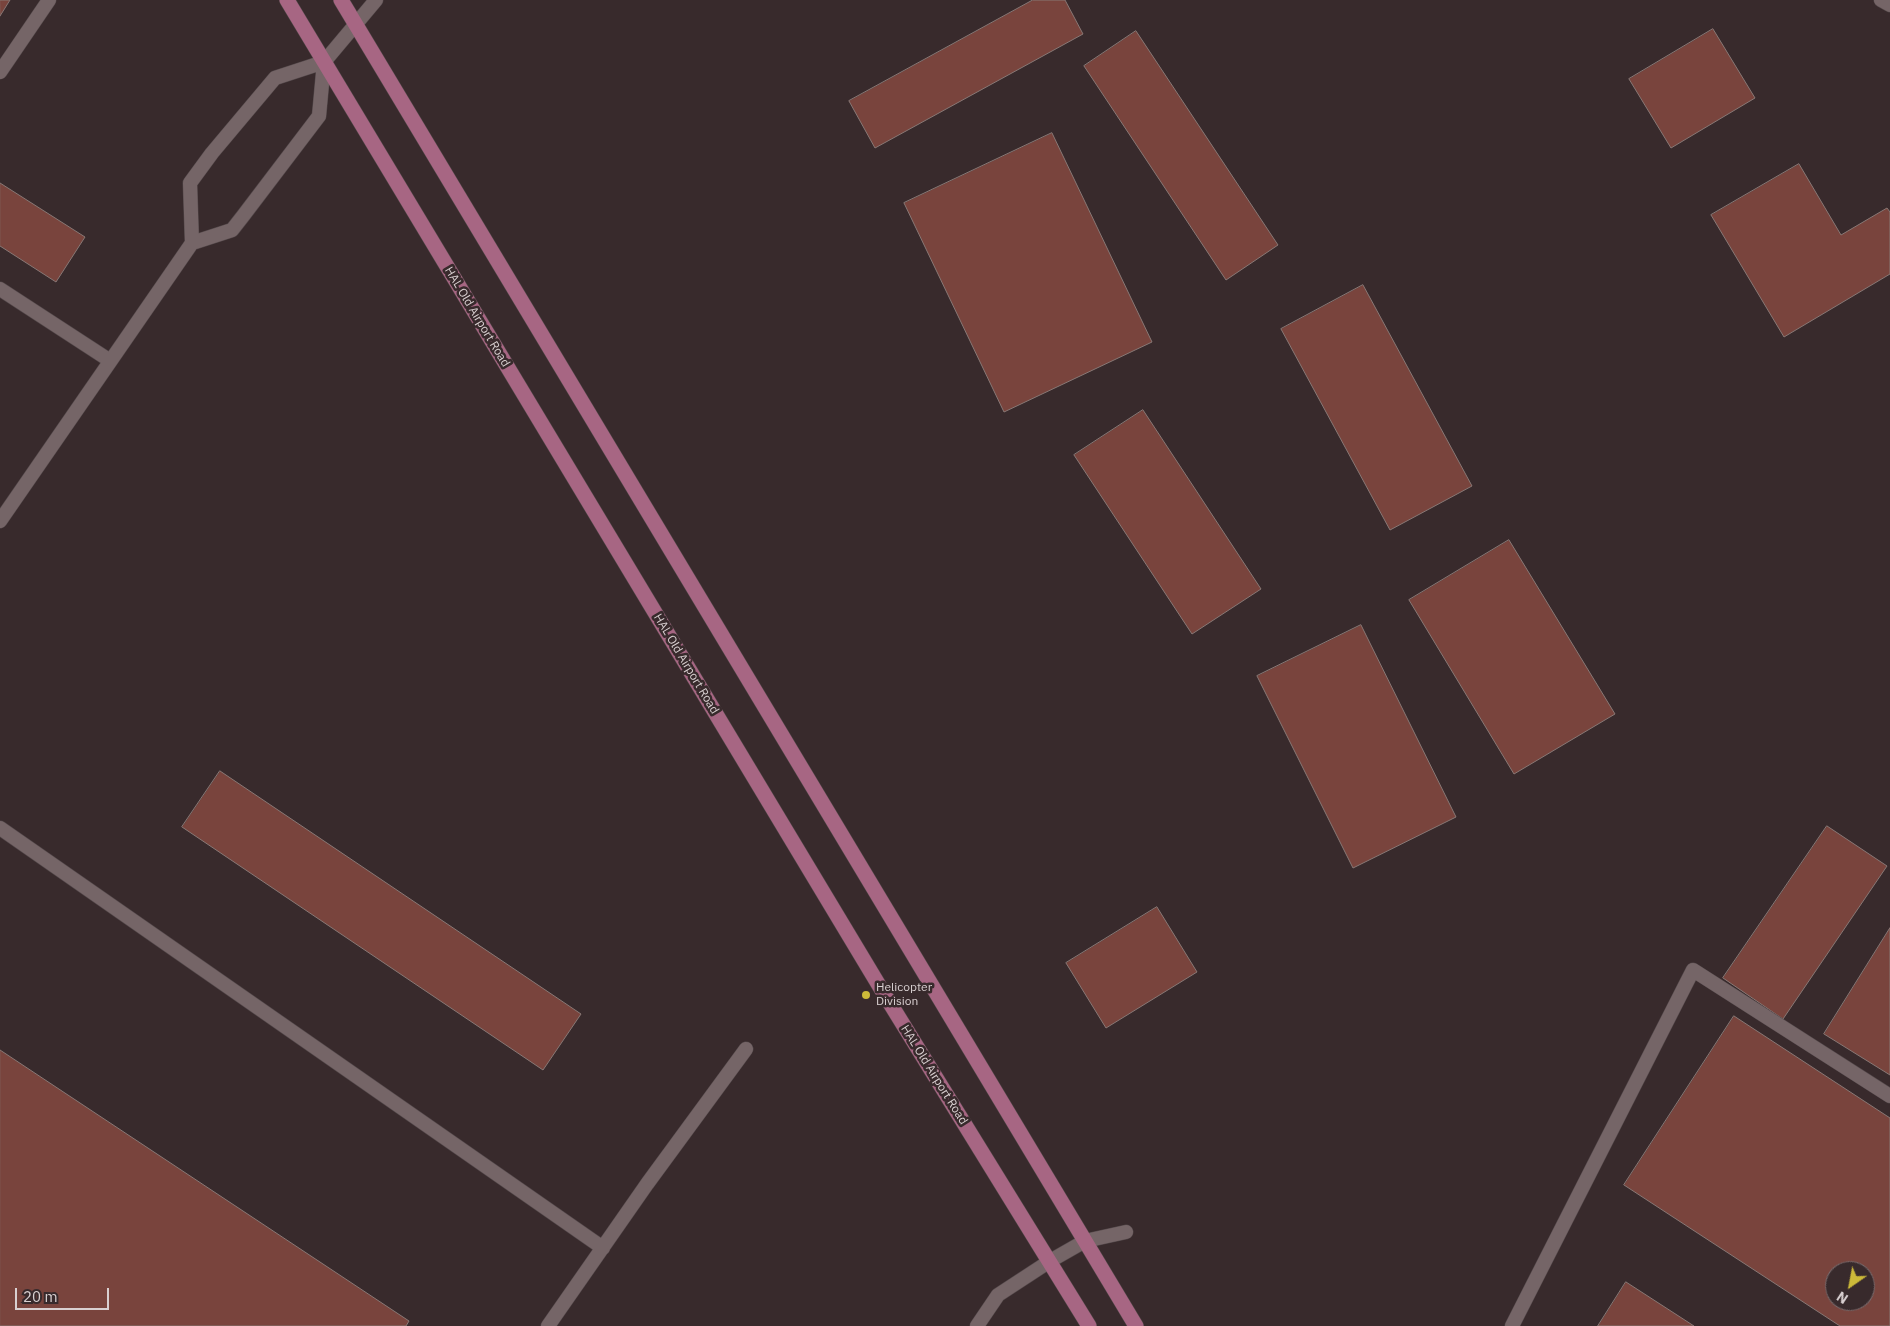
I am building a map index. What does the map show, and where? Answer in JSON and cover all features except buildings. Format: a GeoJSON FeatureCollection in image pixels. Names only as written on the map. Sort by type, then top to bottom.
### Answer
{"type":"FeatureCollection","features":[{"type":"Feature","properties":{"kind":"main road","name":"HAL Old Airport Road"},"geometry":{"type":"LineString","coordinates":[[287,0],[880,987],[1089,1326]]}},
{"type":"Feature","properties":{"kind":"main road"},"geometry":{"type":"LineString","coordinates":[[341,0],[1136,1326]]}},
{"type":"Feature","properties":{"kind":"lane"},"geometry":{"type":"LineString","coordinates":[[0,72],[49,0]]}},
{"type":"Feature","properties":{"kind":"lane"},"geometry":{"type":"LineString","coordinates":[[0,521],[192,243],[190,183],[212,153],[275,78],[324,62],[376,0]]}},
{"type":"Feature","properties":{"kind":"lane"},"geometry":{"type":"LineString","coordinates":[[1880,0],[1890,5]]}},
{"type":"Feature","properties":{"kind":"lane"},"geometry":{"type":"LineString","coordinates":[[192,243],[232,230],[319,116],[324,62]]}},
{"type":"Feature","properties":{"kind":"lane"},"geometry":{"type":"LineString","coordinates":[[0,289],[110,360]]}},
{"type":"Feature","properties":{"kind":"lane"},"geometry":{"type":"LineString","coordinates":[[0,828],[603,1248]]}},
{"type":"Feature","properties":{"kind":"lane"},"geometry":{"type":"LineString","coordinates":[[1512,1326],[1693,970],[1890,1096]]}},
{"type":"Feature","properties":{"kind":"lane"},"geometry":{"type":"LineString","coordinates":[[548,1326],[746,1049]]}},
{"type":"Feature","properties":{"kind":"lane"},"geometry":{"type":"LineString","coordinates":[[977,1326],[998,1295],[1050,1262],[1085,1241],[1126,1232]]}},
{"type":"Feature","properties":{"kind":"place","name":"Helicopter Division"},"geometry":{"type":"Point","coordinates":[866,995]}}]}
